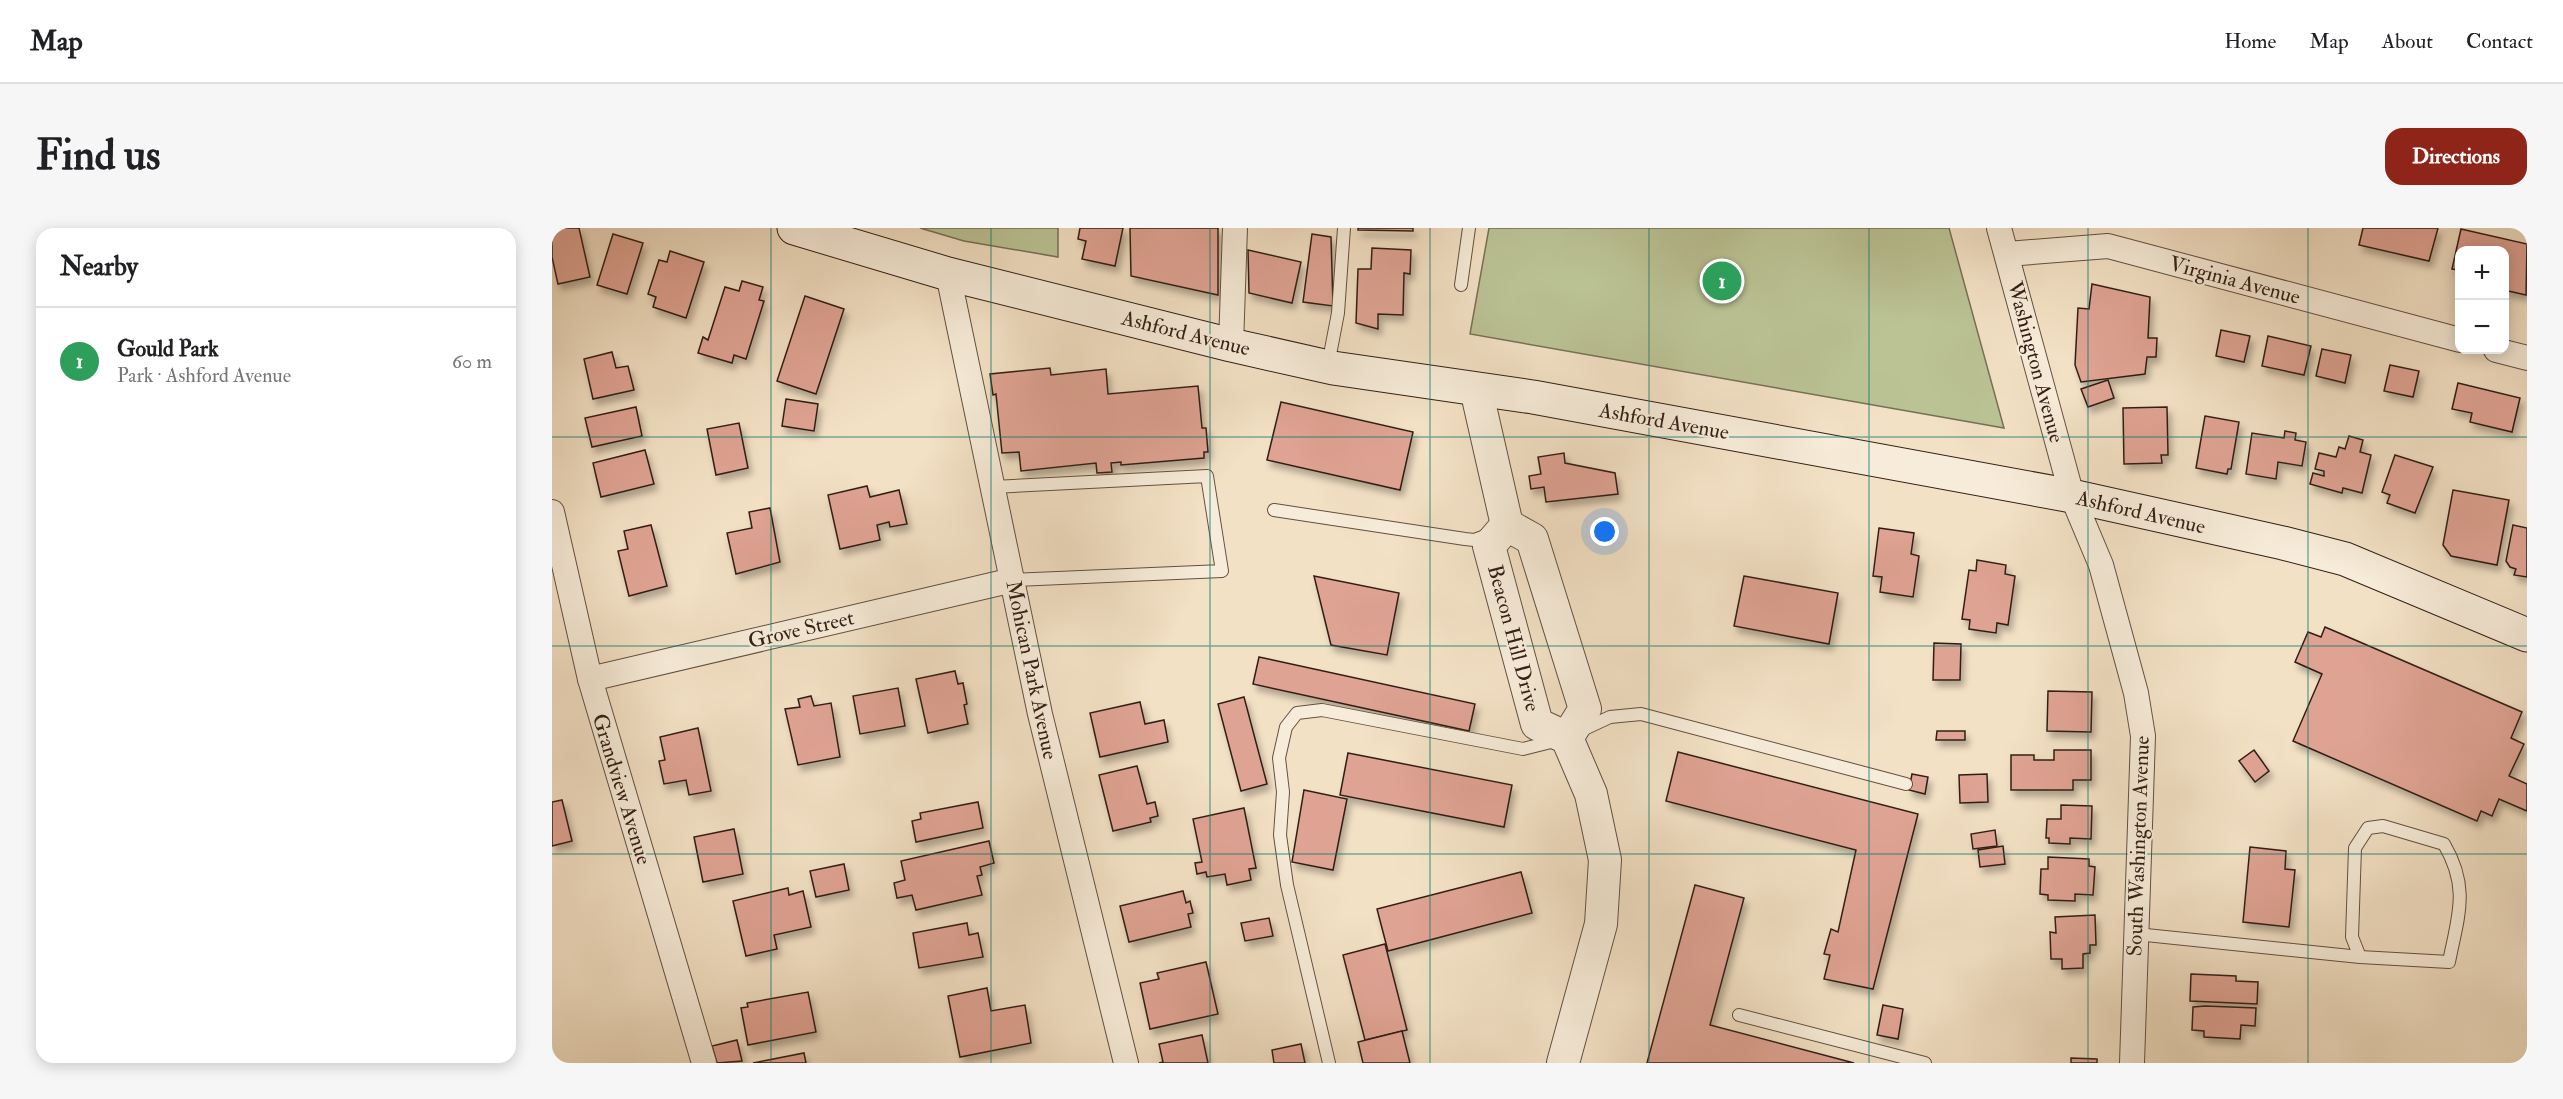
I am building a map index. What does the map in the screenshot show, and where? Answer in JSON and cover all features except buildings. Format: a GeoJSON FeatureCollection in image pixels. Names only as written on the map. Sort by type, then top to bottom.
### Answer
{"type":"FeatureCollection","features":[{"type":"Feature","properties":{"kind":"main road","name":"Ashford Avenue"},"geometry":{"type":"LineString","coordinates":[[794,228],[948,274],[1231,345],[1328,366],[1476,389],[2072,496],[2345,559],[2527,634]]}},
{"type":"Feature","properties":{"kind":"street"},"geometry":{"type":"LineString","coordinates":[[1231,345],[1235,228]]}},
{"type":"Feature","properties":{"kind":"street","name":"Washington Avenue"},"geometry":{"type":"LineString","coordinates":[[1999,228],[2072,496]]}},
{"type":"Feature","properties":{"kind":"street","name":"Virginia Avenue"},"geometry":{"type":"LineString","coordinates":[[2007,254],[2108,246],[2455,339]]}},
{"type":"Feature","properties":{"kind":"street","name":"Mohican Park Avenue"},"geometry":{"type":"LineString","coordinates":[[948,274],[1040,714],[1126,1063]]}},
{"type":"Feature","properties":{"kind":"street"},"geometry":{"type":"LineString","coordinates":[[2509,353],[2527,358]]}},
{"type":"Feature","properties":{"kind":"street"},"geometry":{"type":"LineString","coordinates":[[1476,389],[1507,525]]}},
{"type":"Feature","properties":{"kind":"street","name":"South Washington Avenue"},"geometry":{"type":"LineString","coordinates":[[2072,496],[2101,565],[2136,693],[2143,736],[2132,1063]]}},
{"type":"Feature","properties":{"kind":"street","name":"Grandview Avenue"},"geometry":{"type":"LineString","coordinates":[[552,512],[590,679],[704,1063]]}},
{"type":"Feature","properties":{"kind":"street","name":"Beacon Hill Drive"},"geometry":{"type":"LineString","coordinates":[[1507,525],[1532,539],[1586,709],[1567,738],[1537,724],[1489,546],[1507,525]]}},
{"type":"Feature","properties":{"kind":"street","name":"Grove Street"},"geometry":{"type":"LineString","coordinates":[[590,679],[1013,580]]}},
{"type":"Feature","properties":{"kind":"street"},"geometry":{"type":"LineString","coordinates":[[1563,1063],[1601,924],[1605,860],[1591,794],[1567,738]]}},
{"type":"Feature","properties":{"kind":"lane"},"geometry":{"type":"LineString","coordinates":[[1328,366],[1338,313],[1344,228]]}},
{"type":"Feature","properties":{"kind":"lane"},"geometry":{"type":"LineString","coordinates":[[1461,285],[1469,228]]}},
{"type":"Feature","properties":{"kind":"lane"},"geometry":{"type":"LineString","coordinates":[[993,487],[1206,476],[1222,571],[1013,580]]}},
{"type":"Feature","properties":{"kind":"lane"},"geometry":{"type":"LineString","coordinates":[[1274,510],[1465,539],[1483,537],[1507,525]]}},
{"type":"Feature","properties":{"kind":"lane"},"geometry":{"type":"LineString","coordinates":[[1329,1063],[1287,885],[1280,835],[1283,792],[1279,758],[1286,727],[1296,713],[1322,710],[1523,749],[1567,738],[1610,717],[1641,714],[1906,784]]}},
{"type":"Feature","properties":{"kind":"lane"},"geometry":{"type":"LineString","coordinates":[[2136,934],[2360,957],[2449,962],[2462,899],[2458,878],[2444,844],[2383,826],[2368,828],[2355,848],[2352,937],[2360,957]]}},
{"type":"Feature","properties":{"kind":"lane"},"geometry":{"type":"LineString","coordinates":[[1739,1015],[1925,1063]]}},
{"type":"Feature","properties":{"kind":"green space"},"geometry":{"type":"Polygon","coordinates":[[[920,228],[1058,228],[1058,257],[964,241],[920,228]]]}},
{"type":"Feature","properties":{"kind":"green space"},"geometry":{"type":"Polygon","coordinates":[[[1489,228],[1949,228],[2004,428],[1470,334],[1489,228]]]}},
{"type":"Feature","properties":{"kind":"place","name":"Gould Park"},"geometry":{"type":"Point","coordinates":[1722,281]}}]}
